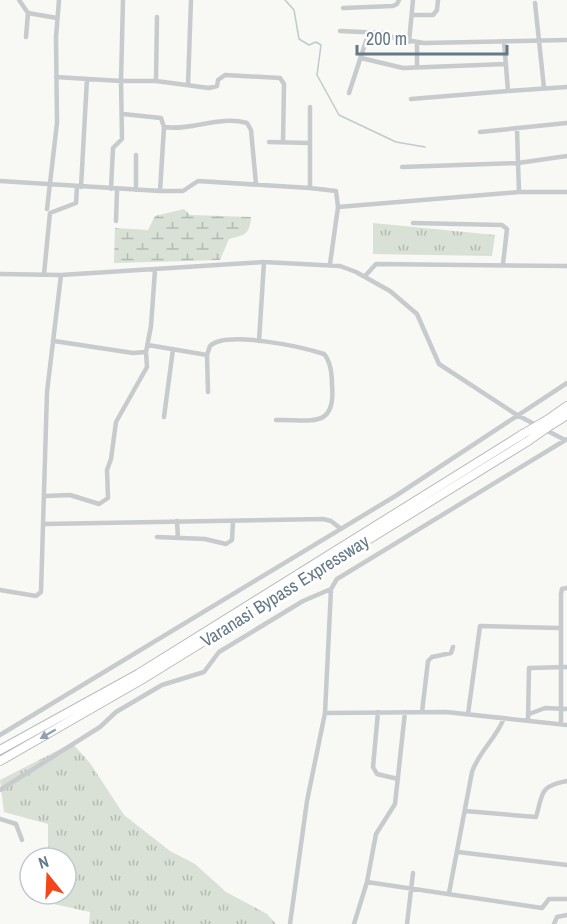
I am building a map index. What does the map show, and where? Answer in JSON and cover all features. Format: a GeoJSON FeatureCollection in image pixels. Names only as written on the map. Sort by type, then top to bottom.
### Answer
{"type":"FeatureCollection","features":[{"type":"Feature","properties":{"kind":"highway","name":"Varanasi Bypass Expressway"},"geometry":{"type":"LineString","coordinates":[[0,761],[141,680],[549,422],[567,406]]}},
{"type":"Feature","properties":{"kind":"highway","name":"Varanasi Bypass Expressway"},"geometry":{"type":"LineString","coordinates":[[549,422],[567,415]]}},
{"type":"Feature","properties":{"kind":"highway","name":"Varanasi Bypass Expressway"},"geometry":{"type":"LineString","coordinates":[[0,750],[138,674],[525,437]]}},
{"type":"Feature","properties":{"kind":"street"},"geometry":{"type":"LineString","coordinates":[[19,0],[28,14],[26,37]]}},
{"type":"Feature","properties":{"kind":"street"},"geometry":{"type":"LineString","coordinates":[[116,221],[113,148],[122,139],[123,0]]}},
{"type":"Feature","properties":{"kind":"street"},"geometry":{"type":"LineString","coordinates":[[188,86],[190,0]]}},
{"type":"Feature","properties":{"kind":"street"},"geometry":{"type":"LineString","coordinates":[[343,8],[393,6],[399,0]]}},
{"type":"Feature","properties":{"kind":"street"},"geometry":{"type":"LineString","coordinates":[[410,42],[413,0]]}},
{"type":"Feature","properties":{"kind":"street"},"geometry":{"type":"LineString","coordinates":[[412,15],[435,14],[438,0]]}},
{"type":"Feature","properties":{"kind":"street"},"geometry":{"type":"LineString","coordinates":[[47,209],[57,123],[57,18],[60,2]]}},
{"type":"Feature","properties":{"kind":"street"},"geometry":{"type":"LineString","coordinates":[[535,3],[544,88]]}},
{"type":"Feature","properties":{"kind":"street"},"geometry":{"type":"LineString","coordinates":[[28,14],[57,18]]}},
{"type":"Feature","properties":{"kind":"street"},"geometry":{"type":"LineString","coordinates":[[156,81],[157,17]]}},
{"type":"Feature","properties":{"kind":"street"},"geometry":{"type":"LineString","coordinates":[[340,31],[385,33],[410,42],[567,40]]}},
{"type":"Feature","properties":{"kind":"street"},"geometry":{"type":"LineString","coordinates":[[349,93],[369,32]]}},
{"type":"Feature","properties":{"kind":"street"},"geometry":{"type":"LineString","coordinates":[[504,41],[508,91]]}},
{"type":"Feature","properties":{"kind":"street"},"geometry":{"type":"LineString","coordinates":[[417,42],[417,67]]}},
{"type":"Feature","properties":{"kind":"street"},"geometry":{"type":"LineString","coordinates":[[361,58],[392,67],[506,63]]}},
{"type":"Feature","properties":{"kind":"street"},"geometry":{"type":"LineString","coordinates":[[57,77],[156,81],[214,88],[225,75],[280,78],[284,84],[283,142]]}},
{"type":"Feature","properties":{"kind":"street"},"geometry":{"type":"LineString","coordinates":[[44,274],[50,213],[76,203],[87,79]]}},
{"type":"Feature","properties":{"kind":"street"},"geometry":{"type":"LineString","coordinates":[[411,99],[567,87]]}},
{"type":"Feature","properties":{"kind":"street"},"geometry":{"type":"LineString","coordinates":[[310,107],[310,188]]}},
{"type":"Feature","properties":{"kind":"street"},"geometry":{"type":"LineString","coordinates":[[123,114],[161,118],[164,127],[160,191]]}},
{"type":"Feature","properties":{"kind":"street"},"geometry":{"type":"LineString","coordinates":[[164,127],[182,128],[230,120],[247,123],[251,130],[256,184]]}},
{"type":"Feature","properties":{"kind":"street"},"geometry":{"type":"LineString","coordinates":[[480,132],[567,123]]}},
{"type":"Feature","properties":{"kind":"street"},"geometry":{"type":"LineString","coordinates":[[517,128],[519,192]]}},
{"type":"Feature","properties":{"kind":"street"},"geometry":{"type":"LineString","coordinates":[[269,142],[310,143]]}},
{"type":"Feature","properties":{"kind":"street"},"geometry":{"type":"LineString","coordinates":[[136,155],[136,190]]}},
{"type":"Feature","properties":{"kind":"street"},"geometry":{"type":"LineString","coordinates":[[402,167],[518,163],[567,156]]}},
{"type":"Feature","properties":{"kind":"street"},"geometry":{"type":"LineString","coordinates":[[0,182],[183,191],[198,181],[336,191],[338,207],[330,264]]}},
{"type":"Feature","properties":{"kind":"street"},"geometry":{"type":"LineString","coordinates":[[338,207],[519,192],[567,192]]}},
{"type":"Feature","properties":{"kind":"street"},"geometry":{"type":"LineString","coordinates":[[413,223],[502,225],[507,229],[503,264]]}},
{"type":"Feature","properties":{"kind":"street"},"geometry":{"type":"LineString","coordinates":[[0,274],[61,275],[264,262],[330,264],[356,272],[390,291],[417,314],[439,364],[517,415],[566,440]]}},
{"type":"Feature","properties":{"kind":"street"},"geometry":{"type":"LineString","coordinates":[[259,341],[264,262]]}},
{"type":"Feature","properties":{"kind":"street"},"geometry":{"type":"LineString","coordinates":[[363,276],[376,264],[567,266]]}},
{"type":"Feature","properties":{"kind":"street"},"geometry":{"type":"LineString","coordinates":[[45,496],[70,495],[99,504],[108,498],[107,470],[111,459],[116,422],[147,367],[146,352],[155,270]]}},
{"type":"Feature","properties":{"kind":"street"},"geometry":{"type":"LineString","coordinates":[[0,590],[40,595],[47,392],[61,275]]}},
{"type":"Feature","properties":{"kind":"street"},"geometry":{"type":"LineString","coordinates":[[54,341],[133,353],[146,352]]}},
{"type":"Feature","properties":{"kind":"street"},"geometry":{"type":"LineString","coordinates":[[208,392],[207,355],[210,346],[218,341],[259,341],[324,354],[331,372],[334,402],[327,416],[316,419],[276,420]]}},
{"type":"Feature","properties":{"kind":"street"},"geometry":{"type":"LineString","coordinates":[[148,345],[207,355]]}},
{"type":"Feature","properties":{"kind":"street"},"geometry":{"type":"LineString","coordinates":[[164,417],[173,349]]}},
{"type":"Feature","properties":{"kind":"street"},"geometry":{"type":"LineString","coordinates":[[0,735],[341,529],[567,383]]}},
{"type":"Feature","properties":{"kind":"street"},"geometry":{"type":"LineString","coordinates":[[290,924],[307,801],[325,713],[331,589],[337,579],[566,440]]}},
{"type":"Feature","properties":{"kind":"street"},"geometry":{"type":"LineString","coordinates":[[44,524],[134,520],[233,522],[323,519],[331,521],[341,529]]}},
{"type":"Feature","properties":{"kind":"street"},"geometry":{"type":"LineString","coordinates":[[177,521],[178,538]]}},
{"type":"Feature","properties":{"kind":"street"},"geometry":{"type":"LineString","coordinates":[[157,537],[205,539],[226,544],[232,540],[233,522]]}},
{"type":"Feature","properties":{"kind":"street"},"geometry":{"type":"LineString","coordinates":[[325,713],[468,714],[564,725],[561,709],[560,628],[561,594],[562,589],[567,588]]}},
{"type":"Feature","properties":{"kind":"street"},"geometry":{"type":"LineString","coordinates":[[0,790],[100,727],[116,712],[173,680],[204,672],[219,652],[303,601],[331,589]]}},
{"type":"Feature","properties":{"kind":"street"},"geometry":{"type":"LineString","coordinates":[[468,714],[480,626],[560,628]]}},
{"type":"Feature","properties":{"kind":"street"},"geometry":{"type":"LineString","coordinates":[[422,712],[428,661],[432,657],[451,653],[453,647]]}},
{"type":"Feature","properties":{"kind":"street"},"geometry":{"type":"LineString","coordinates":[[528,721],[529,668],[567,667]]}},
{"type":"Feature","properties":{"kind":"street"},"geometry":{"type":"LineString","coordinates":[[529,714],[544,708],[567,709]]}},
{"type":"Feature","properties":{"kind":"street"},"geometry":{"type":"LineString","coordinates":[[378,712],[373,767],[377,774],[398,778]]}},
{"type":"Feature","properties":{"kind":"street"},"geometry":{"type":"LineString","coordinates":[[354,924],[367,882],[376,834],[393,809],[405,712]]}},
{"type":"Feature","properties":{"kind":"street"},"geometry":{"type":"LineString","coordinates":[[450,892],[476,762],[493,741],[504,718]]}},
{"type":"Feature","properties":{"kind":"street"},"geometry":{"type":"LineString","coordinates":[[465,811],[536,817],[541,794],[554,784],[567,781]]}},
{"type":"Feature","properties":{"kind":"street"},"geometry":{"type":"LineString","coordinates":[[0,819],[16,824],[22,840]]}},
{"type":"Feature","properties":{"kind":"street"},"geometry":{"type":"LineString","coordinates":[[458,852],[567,865]]}},
{"type":"Feature","properties":{"kind":"street"},"geometry":{"type":"LineString","coordinates":[[407,924],[413,873]]}},
{"type":"Feature","properties":{"kind":"street"},"geometry":{"type":"LineString","coordinates":[[367,882],[450,892],[542,908],[549,899],[567,899]]}},
{"type":"Feature","properties":{"kind":"street"},"geometry":{"type":"LineString","coordinates":[[554,924],[557,917],[567,915]]}},
{"type":"Feature","properties":{"kind":"green space"},"geometry":{"type":"Polygon","coordinates":[[[184,209],[190,215],[251,217],[246,233],[229,239],[220,260],[114,263],[115,228],[148,230],[155,216],[184,209]]]}},
{"type":"Feature","properties":{"kind":"green space"},"geometry":{"type":"Polygon","coordinates":[[[373,223],[495,235],[492,256],[373,254],[373,223]]]}},
{"type":"Feature","properties":{"kind":"green space"},"geometry":{"type":"Polygon","coordinates":[[[72,743],[90,763],[124,815],[170,851],[195,864],[226,892],[267,914],[276,924],[89,924],[90,912],[63,906],[78,906],[78,846],[48,846],[48,824],[4,812],[0,780],[72,743]]]}},
{"type":"Feature","properties":{"kind":"waterway"},"geometry":{"type":"LineString","coordinates":[[285,0],[294,10],[299,39],[309,45],[316,42],[321,45],[317,75],[339,115],[396,142],[425,147]]}}]}
